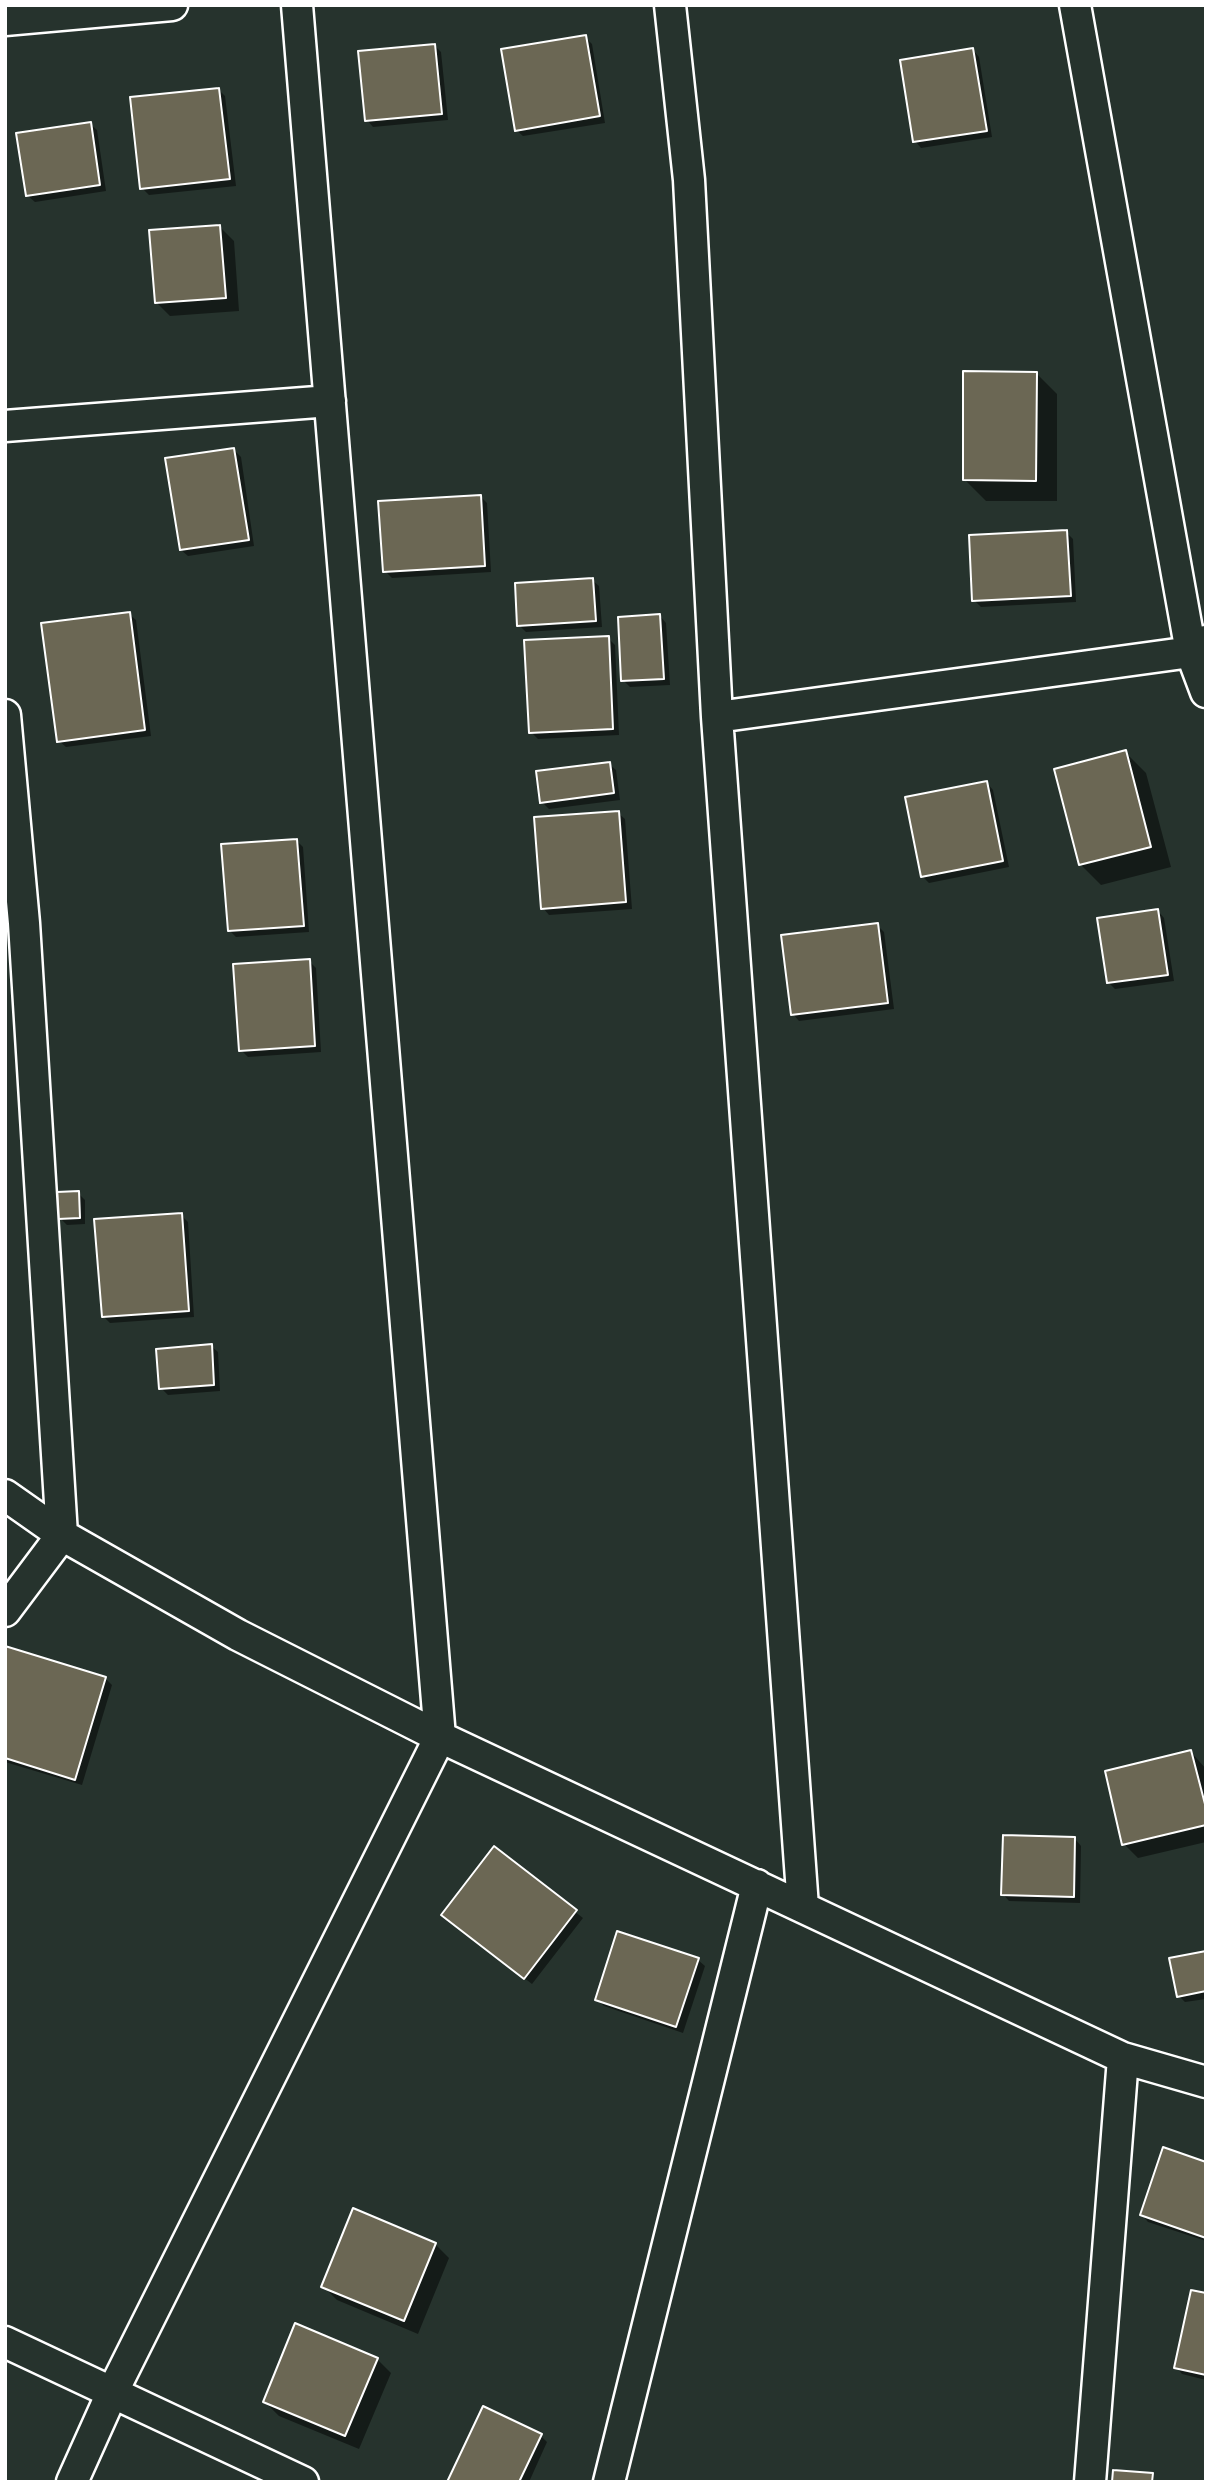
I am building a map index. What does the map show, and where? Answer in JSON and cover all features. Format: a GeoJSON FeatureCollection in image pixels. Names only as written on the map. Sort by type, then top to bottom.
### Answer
{"type":"FeatureCollection","features":[{"type":"Feature","properties":{"kind":"street"},"geometry":{"type":"LineString","coordinates":[[5,20],[173,5]]}},
{"type":"Feature","properties":{"kind":"street"},"geometry":{"type":"LineString","coordinates":[[72,2482],[112,2393],[440,1737],[297,5]]}},
{"type":"Feature","properties":{"kind":"street"},"geometry":{"type":"LineString","coordinates":[[670,5],[689,180],[717,716],[803,1907]]}},
{"type":"Feature","properties":{"kind":"street"},"geometry":{"type":"LineString","coordinates":[[1075,5],[1206,692]]}},
{"type":"Feature","properties":{"kind":"street"},"geometry":{"type":"LineString","coordinates":[[5,426],[330,401]]}},
{"type":"Feature","properties":{"kind":"street"},"geometry":{"type":"LineString","coordinates":[[717,716],[1198,647]]}},
{"type":"Feature","properties":{"kind":"street"},"geometry":{"type":"LineString","coordinates":[[5,715],[24,923],[62,1535],[5,1611]]}},
{"type":"Feature","properties":{"kind":"street"},"geometry":{"type":"LineString","coordinates":[[5,1495],[62,1535],[238,1635],[440,1737],[1123,2058],[1206,2082]]}},
{"type":"Feature","properties":{"kind":"street"},"geometry":{"type":"LineString","coordinates":[[608,2482],[757,1885]]}},
{"type":"Feature","properties":{"kind":"street"},"geometry":{"type":"LineString","coordinates":[[1090,2482],[1123,2058]]}},
{"type":"Feature","properties":{"kind":"street"},"geometry":{"type":"LineString","coordinates":[[5,2342],[303,2482]]}},
{"type":"Feature","properties":{"kind":"building"},"geometry":{"type":"Polygon","coordinates":[[[586,35],[600,116],[515,131],[501,49],[586,35]]]}},
{"type":"Feature","properties":{"kind":"building"},"geometry":{"type":"Polygon","coordinates":[[[435,44],[442,114],[365,121],[358,51],[435,44]]]}},
{"type":"Feature","properties":{"kind":"building"},"geometry":{"type":"Polygon","coordinates":[[[973,48],[987,131],[913,142],[900,60],[973,48]]]}},
{"type":"Feature","properties":{"kind":"building"},"geometry":{"type":"Polygon","coordinates":[[[219,88],[230,179],[140,189],[130,97],[219,88]]]}},
{"type":"Feature","properties":{"kind":"building"},"geometry":{"type":"Polygon","coordinates":[[[91,122],[100,185],[26,196],[16,133],[91,122]]]}},
{"type":"Feature","properties":{"kind":"building"},"geometry":{"type":"Polygon","coordinates":[[[220,225],[226,298],[155,303],[149,230],[220,225]]]}},
{"type":"Feature","properties":{"kind":"building"},"geometry":{"type":"Polygon","coordinates":[[[963,371],[1037,372],[1036,481],[963,480],[963,371]]]}},
{"type":"Feature","properties":{"kind":"building"},"geometry":{"type":"Polygon","coordinates":[[[234,448],[249,540],[180,550],[165,458],[234,448]]]}},
{"type":"Feature","properties":{"kind":"building"},"geometry":{"type":"Polygon","coordinates":[[[481,495],[485,566],[383,572],[378,501],[481,495]]]}},
{"type":"Feature","properties":{"kind":"building"},"geometry":{"type":"Polygon","coordinates":[[[1067,530],[1071,596],[972,601],[969,535],[1067,530]]]}},
{"type":"Feature","properties":{"kind":"building"},"geometry":{"type":"Polygon","coordinates":[[[593,578],[596,621],[517,626],[515,583],[593,578]]]}},
{"type":"Feature","properties":{"kind":"building"},"geometry":{"type":"Polygon","coordinates":[[[130,612],[145,730],[57,742],[41,623],[130,612]]]}},
{"type":"Feature","properties":{"kind":"building"},"geometry":{"type":"Polygon","coordinates":[[[660,614],[664,679],[621,681],[618,617],[660,614]]]}},
{"type":"Feature","properties":{"kind":"building"},"geometry":{"type":"Polygon","coordinates":[[[609,636],[613,729],[529,733],[524,640],[609,636]]]}},
{"type":"Feature","properties":{"kind":"building"},"geometry":{"type":"Polygon","coordinates":[[[1126,750],[1151,847],[1079,865],[1054,769],[1126,750]]]}},
{"type":"Feature","properties":{"kind":"building"},"geometry":{"type":"Polygon","coordinates":[[[610,762],[614,793],[540,803],[536,771],[610,762]]]}},
{"type":"Feature","properties":{"kind":"building"},"geometry":{"type":"Polygon","coordinates":[[[987,781],[1003,861],[921,877],[905,797],[987,781]]]}},
{"type":"Feature","properties":{"kind":"building"},"geometry":{"type":"Polygon","coordinates":[[[619,811],[626,902],[541,909],[534,817],[619,811]]]}},
{"type":"Feature","properties":{"kind":"building"},"geometry":{"type":"Polygon","coordinates":[[[297,839],[304,926],[228,931],[221,844],[297,839]]]}},
{"type":"Feature","properties":{"kind":"building"},"geometry":{"type":"Polygon","coordinates":[[[1158,909],[1168,975],[1107,983],[1097,918],[1158,909]]]}},
{"type":"Feature","properties":{"kind":"building"},"geometry":{"type":"Polygon","coordinates":[[[878,923],[888,1003],[791,1015],[781,935],[878,923]]]}},
{"type":"Feature","properties":{"kind":"building"},"geometry":{"type":"Polygon","coordinates":[[[310,959],[315,1046],[239,1051],[233,964],[310,959]]]}},
{"type":"Feature","properties":{"kind":"building"},"geometry":{"type":"Polygon","coordinates":[[[79,1191],[80,1218],[58,1219],[57,1192],[79,1191]]]}},
{"type":"Feature","properties":{"kind":"building"},"geometry":{"type":"Polygon","coordinates":[[[182,1213],[189,1311],[102,1317],[94,1219],[182,1213]]]}},
{"type":"Feature","properties":{"kind":"building"},"geometry":{"type":"Polygon","coordinates":[[[212,1344],[214,1385],[159,1389],[156,1349],[212,1344]]]}},
{"type":"Feature","properties":{"kind":"building"},"geometry":{"type":"Polygon","coordinates":[[[5,1646],[106,1677],[75,1780],[5,1758],[5,1646]]]}},
{"type":"Feature","properties":{"kind":"building"},"geometry":{"type":"Polygon","coordinates":[[[1191,1750],[1206,1808],[1206,1825],[1122,1845],[1105,1771],[1191,1750]]]}},
{"type":"Feature","properties":{"kind":"building"},"geometry":{"type":"Polygon","coordinates":[[[1003,1835],[1075,1837],[1074,1897],[1001,1895],[1003,1835]]]}},
{"type":"Feature","properties":{"kind":"building"},"geometry":{"type":"Polygon","coordinates":[[[494,1846],[577,1910],[524,1979],[441,1915],[494,1846]]]}},
{"type":"Feature","properties":{"kind":"building"},"geometry":{"type":"Polygon","coordinates":[[[617,1931],[699,1958],[676,2027],[595,2000],[617,1931]]]}},
{"type":"Feature","properties":{"kind":"building"},"geometry":{"type":"Polygon","coordinates":[[[1206,1951],[1206,1991],[1177,1997],[1169,1958],[1206,1951]]]}},
{"type":"Feature","properties":{"kind":"building"},"geometry":{"type":"Polygon","coordinates":[[[1163,2147],[1206,2162],[1206,2238],[1140,2215],[1163,2147]]]}},
{"type":"Feature","properties":{"kind":"building"},"geometry":{"type":"Polygon","coordinates":[[[353,2208],[436,2243],[404,2321],[321,2287],[353,2208]]]}},
{"type":"Feature","properties":{"kind":"building"},"geometry":{"type":"Polygon","coordinates":[[[1191,2290],[1206,2293],[1206,2375],[1174,2368],[1191,2290]]]}},
{"type":"Feature","properties":{"kind":"building"},"geometry":{"type":"Polygon","coordinates":[[[295,2323],[378,2358],[345,2436],[263,2402],[295,2323]]]}},
{"type":"Feature","properties":{"kind":"building"},"geometry":{"type":"Polygon","coordinates":[[[483,2406],[542,2434],[519,2482],[447,2482],[483,2406]]]}},
{"type":"Feature","properties":{"kind":"building"},"geometry":{"type":"Polygon","coordinates":[[[1113,2470],[1153,2473],[1152,2482],[1112,2482],[1113,2470]]]}}]}
